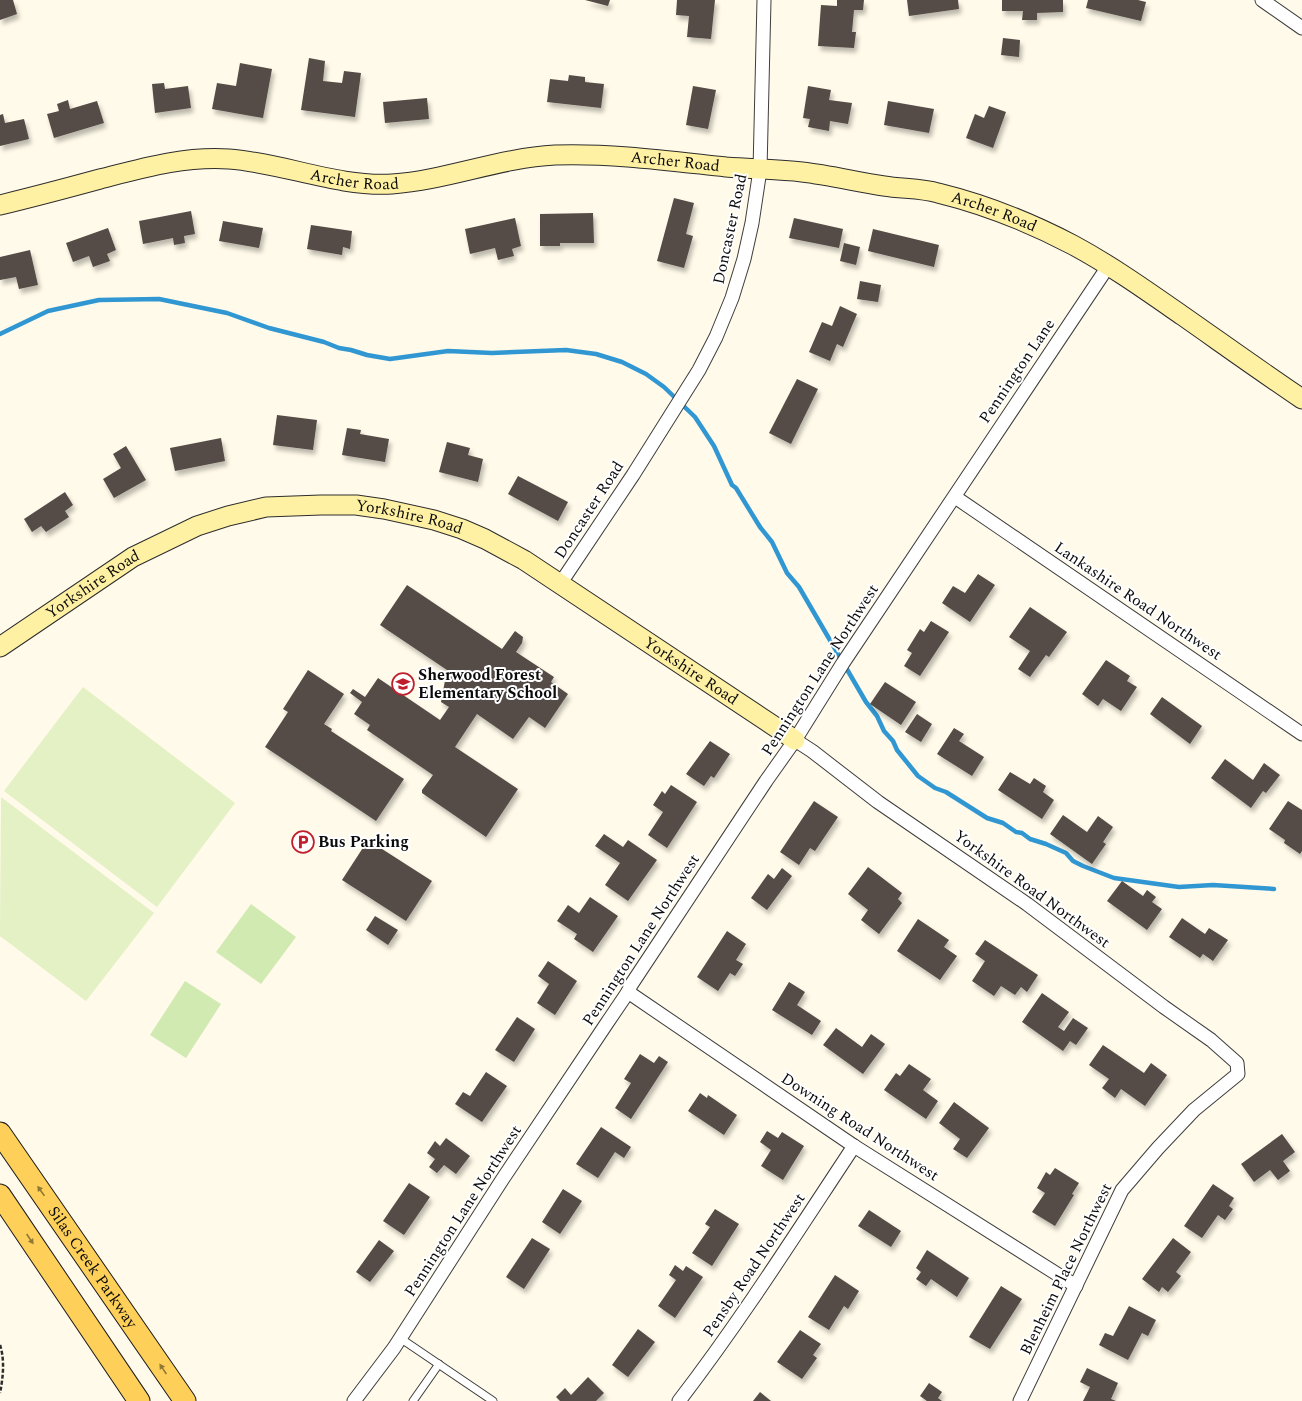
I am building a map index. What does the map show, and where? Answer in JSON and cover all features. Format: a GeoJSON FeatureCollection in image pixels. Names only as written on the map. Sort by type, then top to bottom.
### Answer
{"type":"FeatureCollection","features":[{"type":"Feature","properties":{"kind":"main road","name":"Silas Creek Parkway"},"geometry":{"type":"LineString","coordinates":[[0,1132],[185,1401]]}},
{"type":"Feature","properties":{"kind":"main road"},"geometry":{"type":"LineString","coordinates":[[0,1195],[139,1401]]}},
{"type":"Feature","properties":{"kind":"street","name":"Doncaster Road"},"geometry":{"type":"LineString","coordinates":[[560,584],[633,475],[699,370],[716,337],[732,298],[744,259],[752,223],[760,170],[764,0]]}},
{"type":"Feature","properties":{"kind":"street"},"geometry":{"type":"LineString","coordinates":[[1262,0],[1302,28]]}},
{"type":"Feature","properties":{"kind":"street","name":"Archer Road"},"geometry":{"type":"LineString","coordinates":[[0,205],[148,166],[191,159],[228,159],[265,164],[340,181],[367,184],[416,182],[456,174],[502,162],[552,155],[652,159],[760,170],[802,172],[886,186],[935,192],[978,205],[1070,244],[1109,265],[1139,285],[1302,399]]}},
{"type":"Feature","properties":{"kind":"street","name":"Pennington Lane"},"geometry":{"type":"LineString","coordinates":[[955,496],[1109,265]]}},
{"type":"Feature","properties":{"kind":"street","name":"Lankashire Road Northwest"},"geometry":{"type":"LineString","coordinates":[[955,496],[1302,734]]}},
{"type":"Feature","properties":{"kind":"street","name":"Pennington Lane Northwest"},"geometry":{"type":"LineString","coordinates":[[354,1401],[400,1338],[699,882],[795,740],[843,663],[955,496]]}},
{"type":"Feature","properties":{"kind":"street","name":"Yorkshire Road"},"geometry":{"type":"LineString","coordinates":[[0,647],[132,557],[196,526],[228,516],[266,507],[321,505],[370,506],[434,520],[485,538],[524,560],[795,740]]}},
{"type":"Feature","properties":{"kind":"street","name":"Yorkshire Road Northwest"},"geometry":{"type":"LineString","coordinates":[[795,740],[812,751],[878,802],[1027,904],[1164,1007],[1211,1040],[1237,1063],[1238,1074]]}},
{"type":"Feature","properties":{"kind":"street","name":"Downing Road Northwest"},"geometry":{"type":"LineString","coordinates":[[628,992],[854,1146],[1076,1286]]}},
{"type":"Feature","properties":{"kind":"street","name":"Blenheim Place Northwest"},"geometry":{"type":"LineString","coordinates":[[1020,1401],[1122,1190],[1158,1148],[1194,1110],[1238,1074]]}},
{"type":"Feature","properties":{"kind":"street","name":"Pensby Road Northwest"},"geometry":{"type":"LineString","coordinates":[[679,1401],[708,1363],[739,1318],[854,1146]]}},
{"type":"Feature","properties":{"kind":"lane"},"geometry":{"type":"LineString","coordinates":[[400,1338],[493,1401]]}},
{"type":"Feature","properties":{"kind":"lane"},"geometry":{"type":"LineString","coordinates":[[413,1401],[439,1364]]}},
{"type":"Feature","properties":{"kind":"path"},"geometry":{"type":"LineString","coordinates":[[0,1345],[3,1370],[0,1393]]}},
{"type":"Feature","properties":{"kind":"green space"},"geometry":{"type":"Polygon","coordinates":[[[83,687],[235,803],[157,907],[4,791],[83,687]]]}},
{"type":"Feature","properties":{"kind":"green space"},"geometry":{"type":"Polygon","coordinates":[[[1,797],[154,913],[86,1001],[0,936],[1,797]]]}},
{"type":"Feature","properties":{"kind":"green space"},"geometry":{"type":"Polygon","coordinates":[[[251,904],[296,937],[261,984],[216,952],[251,904]]]}},
{"type":"Feature","properties":{"kind":"green space"},"geometry":{"type":"Polygon","coordinates":[[[185,981],[221,1004],[186,1058],[150,1035],[185,981]]]}},
{"type":"Feature","properties":{"kind":"building"},"geometry":{"type":"Polygon","coordinates":[[[0,0],[13,0],[17,14],[0,20],[0,0]]]}},
{"type":"Feature","properties":{"kind":"building"},"geometry":{"type":"Polygon","coordinates":[[[585,0],[610,0],[608,6],[585,0]]]}},
{"type":"Feature","properties":{"kind":"building"},"geometry":{"type":"Polygon","coordinates":[[[677,0],[715,0],[711,39],[687,37],[689,16],[676,15],[677,0]]]}},
{"type":"Feature","properties":{"kind":"building"},"geometry":{"type":"Polygon","coordinates":[[[837,0],[864,0],[863,10],[854,10],[852,32],[856,32],[854,48],[818,46],[821,5],[837,6],[837,0]]]}},
{"type":"Feature","properties":{"kind":"building"},"geometry":{"type":"Polygon","coordinates":[[[907,0],[958,0],[959,9],[909,16],[907,0]]]}},
{"type":"Feature","properties":{"kind":"building"},"geometry":{"type":"Polygon","coordinates":[[[1002,0],[1063,0],[1063,12],[1037,13],[1037,20],[1022,20],[1023,11],[1002,11],[1002,0]]]}},
{"type":"Feature","properties":{"kind":"building"},"geometry":{"type":"Polygon","coordinates":[[[1088,0],[1138,0],[1146,2],[1141,21],[1086,8],[1088,0]]]}},
{"type":"Feature","properties":{"kind":"building"},"geometry":{"type":"Polygon","coordinates":[[[1003,38],[1020,40],[1019,57],[1001,55],[1003,38]]]}},
{"type":"Feature","properties":{"kind":"building"},"geometry":{"type":"Polygon","coordinates":[[[309,58],[325,61],[323,81],[342,83],[344,71],[361,73],[355,117],[301,110],[309,58]]]}},
{"type":"Feature","properties":{"kind":"building"},"geometry":{"type":"Polygon","coordinates":[[[240,63],[272,69],[263,118],[212,109],[217,83],[236,86],[240,63]]]}},
{"type":"Feature","properties":{"kind":"building"},"geometry":{"type":"Polygon","coordinates":[[[569,75],[585,77],[585,82],[604,84],[601,108],[547,102],[550,79],[568,81],[569,75]]]}},
{"type":"Feature","properties":{"kind":"building"},"geometry":{"type":"Polygon","coordinates":[[[164,83],[165,89],[188,86],[191,108],[155,113],[152,84],[164,83]]]}},
{"type":"Feature","properties":{"kind":"building"},"geometry":{"type":"Polygon","coordinates":[[[693,86],[716,90],[708,129],[686,125],[693,86]]]}},
{"type":"Feature","properties":{"kind":"building"},"geometry":{"type":"Polygon","coordinates":[[[808,86],[831,90],[829,100],[852,103],[848,124],[830,121],[829,131],[808,127],[810,119],[803,118],[808,86]]]}},
{"type":"Feature","properties":{"kind":"building"},"geometry":{"type":"Polygon","coordinates":[[[427,98],[429,119],[385,123],[383,102],[427,98]]]}},
{"type":"Feature","properties":{"kind":"building"},"geometry":{"type":"Polygon","coordinates":[[[68,100],[70,109],[97,101],[104,123],[54,138],[47,114],[59,111],[57,104],[68,100]]]}},
{"type":"Feature","properties":{"kind":"building"},"geometry":{"type":"Polygon","coordinates":[[[888,101],[934,109],[929,133],[884,125],[888,101]]]}},
{"type":"Feature","properties":{"kind":"building"},"geometry":{"type":"Polygon","coordinates":[[[989,106],[1006,112],[993,148],[966,138],[975,114],[984,118],[989,106]]]}},
{"type":"Feature","properties":{"kind":"building"},"geometry":{"type":"Polygon","coordinates":[[[3,114],[5,123],[24,119],[29,139],[0,146],[0,115],[3,114]]]}},
{"type":"Feature","properties":{"kind":"building"},"geometry":{"type":"Polygon","coordinates":[[[674,198],[694,203],[686,234],[693,236],[684,268],[657,261],[674,198]]]}},
{"type":"Feature","properties":{"kind":"building"},"geometry":{"type":"Polygon","coordinates":[[[191,211],[195,234],[184,236],[185,243],[174,245],[173,238],[143,244],[139,221],[191,211]]]}},
{"type":"Feature","properties":{"kind":"building"},"geometry":{"type":"Polygon","coordinates":[[[593,213],[594,243],[560,243],[560,246],[540,246],[540,214],[593,213]]]}},
{"type":"Feature","properties":{"kind":"building"},"geometry":{"type":"Polygon","coordinates":[[[515,218],[521,246],[512,249],[514,256],[498,260],[495,248],[470,254],[465,229],[515,218]]]}},
{"type":"Feature","properties":{"kind":"building"},"geometry":{"type":"Polygon","coordinates":[[[794,218],[843,229],[839,248],[789,238],[794,218]]]}},
{"type":"Feature","properties":{"kind":"building"},"geometry":{"type":"Polygon","coordinates":[[[223,221],[263,228],[259,248],[219,241],[223,221]]]}},
{"type":"Feature","properties":{"kind":"building"},"geometry":{"type":"Polygon","coordinates":[[[311,225],[352,231],[350,249],[343,247],[342,255],[307,249],[311,225]]]}},
{"type":"Feature","properties":{"kind":"building"},"geometry":{"type":"Polygon","coordinates":[[[108,228],[116,250],[107,254],[110,261],[93,267],[89,256],[73,262],[66,243],[108,228]]]}},
{"type":"Feature","properties":{"kind":"building"},"geometry":{"type":"Polygon","coordinates":[[[873,229],[939,245],[934,267],[868,251],[873,229]]]}},
{"type":"Feature","properties":{"kind":"building"},"geometry":{"type":"Polygon","coordinates":[[[844,243],[860,247],[856,265],[840,261],[844,243]]]}},
{"type":"Feature","properties":{"kind":"building"},"geometry":{"type":"Polygon","coordinates":[[[30,250],[38,285],[19,289],[16,277],[0,280],[0,257],[30,250]]]}},
{"type":"Feature","properties":{"kind":"building"},"geometry":{"type":"Polygon","coordinates":[[[860,281],[881,285],[878,302],[857,299],[860,281]]]}},
{"type":"Feature","properties":{"kind":"building"},"geometry":{"type":"Polygon","coordinates":[[[840,306],[857,314],[843,347],[837,344],[830,361],[809,352],[822,322],[832,326],[840,306]]]}},
{"type":"Feature","properties":{"kind":"building"},"geometry":{"type":"Polygon","coordinates":[[[797,379],[818,389],[791,444],[769,433],[797,379]]]}},
{"type":"Feature","properties":{"kind":"building"},"geometry":{"type":"Polygon","coordinates":[[[277,415],[317,420],[313,450],[273,445],[277,415]]]}},
{"type":"Feature","properties":{"kind":"building"},"geometry":{"type":"Polygon","coordinates":[[[347,428],[361,430],[360,434],[389,439],[385,462],[342,455],[347,428]]]}},
{"type":"Feature","properties":{"kind":"building"},"geometry":{"type":"Polygon","coordinates":[[[221,438],[225,461],[175,471],[170,448],[221,438]]]}},
{"type":"Feature","properties":{"kind":"building"},"geometry":{"type":"Polygon","coordinates":[[[447,442],[470,448],[468,455],[483,459],[478,482],[439,472],[447,442]]]}},
{"type":"Feature","properties":{"kind":"building"},"geometry":{"type":"Polygon","coordinates":[[[126,446],[146,480],[114,498],[103,479],[121,468],[113,454],[126,446]]]}},
{"type":"Feature","properties":{"kind":"building"},"geometry":{"type":"Polygon","coordinates":[[[518,476],[568,502],[558,521],[508,494],[518,476]]]}},
{"type":"Feature","properties":{"kind":"building"},"geometry":{"type":"Polygon","coordinates":[[[65,492],[73,505],[65,511],[69,517],[46,532],[41,526],[32,532],[24,519],[65,492]]]}},
{"type":"Feature","properties":{"kind":"building"},"geometry":{"type":"Polygon","coordinates":[[[978,574],[995,585],[970,622],[942,603],[953,586],[965,593],[978,574]]]}},
{"type":"Feature","properties":{"kind":"building"},"geometry":{"type":"Polygon","coordinates":[[[407,585],[502,649],[515,631],[523,637],[522,643],[516,652],[554,677],[551,682],[568,694],[545,728],[529,717],[513,739],[477,714],[455,747],[518,789],[486,837],[422,793],[422,790],[433,775],[367,730],[370,725],[354,714],[362,702],[350,693],[353,689],[365,697],[378,678],[440,720],[449,707],[441,702],[447,670],[380,625],[407,585]]]}},
{"type":"Feature","properties":{"kind":"building"},"geometry":{"type":"Polygon","coordinates":[[[1030,607],[1067,632],[1049,657],[1046,655],[1030,677],[1018,669],[1030,651],[1009,637],[1030,607]]]}},
{"type":"Feature","properties":{"kind":"building"},"geometry":{"type":"Polygon","coordinates":[[[931,621],[949,632],[920,676],[904,666],[912,653],[907,650],[920,629],[924,632],[931,621]]]}},
{"type":"Feature","properties":{"kind":"building"},"geometry":{"type":"Polygon","coordinates":[[[1106,660],[1130,676],[1127,681],[1137,687],[1121,711],[1103,699],[1098,706],[1082,694],[1106,660]]]}},
{"type":"Feature","properties":{"kind":"building"},"geometry":{"type":"Polygon","coordinates":[[[308,670],[344,694],[324,724],[332,729],[331,731],[404,779],[376,821],[265,747],[288,712],[283,709],[308,670]]]}},
{"type":"Feature","properties":{"kind":"building"},"geometry":{"type":"Polygon","coordinates":[[[885,682],[916,702],[901,725],[870,704],[885,682]]]}},
{"type":"Feature","properties":{"kind":"building"},"geometry":{"type":"Polygon","coordinates":[[[1162,697],[1202,726],[1190,744],[1150,714],[1162,697]]]}},
{"type":"Feature","properties":{"kind":"building"},"geometry":{"type":"Polygon","coordinates":[[[917,714],[932,724],[921,742],[905,732],[917,714]]]}},
{"type":"Feature","properties":{"kind":"building"},"geometry":{"type":"Polygon","coordinates":[[[954,728],[964,734],[959,741],[984,757],[972,776],[937,754],[954,728]]]}},
{"type":"Feature","properties":{"kind":"building"},"geometry":{"type":"Polygon","coordinates":[[[710,741],[730,754],[714,778],[711,776],[704,786],[686,774],[710,741]]]}},
{"type":"Feature","properties":{"kind":"building"},"geometry":{"type":"Polygon","coordinates":[[[1225,759],[1253,780],[1264,763],[1280,775],[1266,793],[1263,791],[1251,808],[1211,778],[1225,759]]]}},
{"type":"Feature","properties":{"kind":"building"},"geometry":{"type":"Polygon","coordinates":[[[1010,772],[1030,784],[1034,778],[1046,786],[1043,792],[1054,800],[1042,819],[998,790],[1010,772]]]}},
{"type":"Feature","properties":{"kind":"building"},"geometry":{"type":"Polygon","coordinates":[[[671,785],[697,802],[667,848],[648,835],[663,812],[653,805],[662,791],[665,794],[671,785]]]}},
{"type":"Feature","properties":{"kind":"building"},"geometry":{"type":"Polygon","coordinates":[[[814,801],[838,817],[815,851],[810,848],[799,865],[780,852],[814,801]]]}},
{"type":"Feature","properties":{"kind":"building"},"geometry":{"type":"Polygon","coordinates":[[[1288,801],[1302,810],[1302,851],[1300,854],[1284,843],[1285,840],[1269,829],[1288,801]]]}},
{"type":"Feature","properties":{"kind":"building"},"geometry":{"type":"Polygon","coordinates":[[[1063,815],[1087,832],[1098,816],[1113,827],[1103,842],[1106,844],[1092,864],[1050,834],[1063,815]]]}},
{"type":"Feature","properties":{"kind":"building"},"geometry":{"type":"Polygon","coordinates":[[[604,834],[623,847],[628,840],[657,860],[628,901],[605,885],[620,863],[595,846],[604,834]]]}},
{"type":"Feature","properties":{"kind":"building"},"geometry":{"type":"Polygon","coordinates":[[[368,840],[432,881],[406,921],[342,880],[368,840]]]}},
{"type":"Feature","properties":{"kind":"building"},"geometry":{"type":"Polygon","coordinates":[[[868,867],[902,893],[898,899],[902,903],[879,934],[861,920],[868,910],[848,894],[868,867]]]}},
{"type":"Feature","properties":{"kind":"building"},"geometry":{"type":"Polygon","coordinates":[[[782,868],[792,876],[767,910],[751,898],[768,874],[774,879],[782,868]]]}},
{"type":"Feature","properties":{"kind":"building"},"geometry":{"type":"Polygon","coordinates":[[[1122,881],[1143,896],[1147,890],[1156,897],[1152,902],[1162,909],[1147,930],[1107,901],[1122,881]]]}},
{"type":"Feature","properties":{"kind":"building"},"geometry":{"type":"Polygon","coordinates":[[[590,897],[618,916],[593,952],[574,939],[577,934],[557,921],[568,905],[579,913],[590,897]]]}},
{"type":"Feature","properties":{"kind":"building"},"geometry":{"type":"Polygon","coordinates":[[[375,916],[398,930],[388,945],[366,930],[375,916]]]}},
{"type":"Feature","properties":{"kind":"building"},"geometry":{"type":"Polygon","coordinates":[[[1182,918],[1205,934],[1209,928],[1228,940],[1213,961],[1203,954],[1200,958],[1169,937],[1182,918]]]}},
{"type":"Feature","properties":{"kind":"building"},"geometry":{"type":"Polygon","coordinates":[[[918,919],[949,940],[944,947],[957,956],[940,980],[897,951],[918,919]]]}},
{"type":"Feature","properties":{"kind":"building"},"geometry":{"type":"Polygon","coordinates":[[[727,931],[746,944],[736,960],[743,964],[735,976],[730,973],[718,991],[697,977],[727,931]]]}},
{"type":"Feature","properties":{"kind":"building"},"geometry":{"type":"Polygon","coordinates":[[[985,940],[1038,975],[1027,992],[1021,987],[1015,995],[1001,986],[994,996],[972,981],[985,961],[975,954],[985,940]]]}},
{"type":"Feature","properties":{"kind":"building"},"geometry":{"type":"Polygon","coordinates":[[[548,961],[577,981],[555,1015],[537,1003],[549,984],[538,976],[548,961]]]}},
{"type":"Feature","properties":{"kind":"building"},"geometry":{"type":"Polygon","coordinates":[[[789,982],[805,992],[797,1005],[821,1021],[812,1035],[772,1010],[789,982]]]}},
{"type":"Feature","properties":{"kind":"building"},"geometry":{"type":"Polygon","coordinates":[[[1042,993],[1069,1012],[1058,1027],[1064,1031],[1073,1018],[1088,1028],[1076,1045],[1070,1041],[1063,1051],[1022,1022],[1042,993]]]}},
{"type":"Feature","properties":{"kind":"building"},"geometry":{"type":"Polygon","coordinates":[[[517,1017],[535,1029],[514,1062],[495,1050],[517,1017]]]}},
{"type":"Feature","properties":{"kind":"building"},"geometry":{"type":"Polygon","coordinates":[[[836,1028],[862,1047],[871,1034],[885,1044],[863,1074],[823,1045],[836,1028]]]}},
{"type":"Feature","properties":{"kind":"building"},"geometry":{"type":"Polygon","coordinates":[[[1103,1045],[1144,1073],[1151,1063],[1167,1075],[1145,1106],[1121,1089],[1115,1098],[1102,1088],[1109,1079],[1089,1065],[1103,1045]]]}},
{"type":"Feature","properties":{"kind":"building"},"geometry":{"type":"Polygon","coordinates":[[[640,1054],[654,1063],[659,1056],[668,1062],[631,1119],[615,1108],[631,1083],[624,1079],[640,1054]]]}},
{"type":"Feature","properties":{"kind":"building"},"geometry":{"type":"Polygon","coordinates":[[[909,1064],[931,1079],[923,1090],[938,1101],[926,1119],[884,1090],[896,1073],[900,1076],[909,1064]]]}},
{"type":"Feature","properties":{"kind":"building"},"geometry":{"type":"Polygon","coordinates":[[[486,1072],[507,1086],[482,1122],[455,1104],[463,1092],[470,1096],[486,1072]]]}},
{"type":"Feature","properties":{"kind":"building"},"geometry":{"type":"Polygon","coordinates":[[[700,1093],[707,1098],[708,1095],[737,1115],[724,1135],[688,1111],[700,1093]]]}},
{"type":"Feature","properties":{"kind":"building"},"geometry":{"type":"Polygon","coordinates":[[[954,1102],[989,1128],[967,1158],[953,1149],[960,1139],[939,1123],[954,1102]]]}},
{"type":"Feature","properties":{"kind":"building"},"geometry":{"type":"Polygon","coordinates":[[[601,1127],[631,1147],[624,1158],[615,1152],[598,1178],[576,1164],[601,1127]]]}},
{"type":"Feature","properties":{"kind":"building"},"geometry":{"type":"Polygon","coordinates":[[[767,1131],[778,1138],[782,1132],[804,1146],[783,1180],[761,1166],[771,1150],[760,1142],[767,1131]]]}},
{"type":"Feature","properties":{"kind":"building"},"geometry":{"type":"Polygon","coordinates":[[[1282,1134],[1295,1152],[1283,1161],[1290,1171],[1278,1180],[1270,1170],[1254,1182],[1241,1164],[1282,1134]]]}},
{"type":"Feature","properties":{"kind":"building"},"geometry":{"type":"Polygon","coordinates":[[[446,1138],[470,1156],[456,1174],[444,1165],[437,1173],[429,1167],[435,1159],[427,1153],[435,1141],[440,1146],[446,1138]]]}},
{"type":"Feature","properties":{"kind":"building"},"geometry":{"type":"Polygon","coordinates":[[[1055,1168],[1079,1183],[1072,1194],[1074,1195],[1055,1226],[1032,1212],[1045,1193],[1037,1188],[1046,1172],[1050,1175],[1055,1168]]]}},
{"type":"Feature","properties":{"kind":"building"},"geometry":{"type":"Polygon","coordinates":[[[409,1183],[430,1197],[404,1235],[383,1221],[409,1183]]]}},
{"type":"Feature","properties":{"kind":"building"},"geometry":{"type":"Polygon","coordinates":[[[1213,1184],[1234,1198],[1229,1206],[1233,1209],[1225,1220],[1218,1215],[1202,1238],[1184,1226],[1213,1184]]]}},
{"type":"Feature","properties":{"kind":"building"},"geometry":{"type":"Polygon","coordinates":[[[563,1189],[582,1201],[560,1234],[542,1222],[563,1189]]]}},
{"type":"Feature","properties":{"kind":"building"},"geometry":{"type":"Polygon","coordinates":[[[715,1209],[739,1224],[712,1266],[692,1253],[710,1227],[705,1224],[715,1209]]]}},
{"type":"Feature","properties":{"kind":"building"},"geometry":{"type":"Polygon","coordinates":[[[869,1210],[901,1231],[891,1247],[858,1226],[869,1210]]]}},
{"type":"Feature","properties":{"kind":"building"},"geometry":{"type":"Polygon","coordinates":[[[532,1238],[550,1249],[524,1289],[506,1277],[532,1238]]]}},
{"type":"Feature","properties":{"kind":"building"},"geometry":{"type":"Polygon","coordinates":[[[1173,1238],[1191,1252],[1176,1272],[1181,1276],[1168,1292],[1162,1287],[1159,1292],[1142,1279],[1173,1238]]]}},
{"type":"Feature","properties":{"kind":"building"},"geometry":{"type":"Polygon","coordinates":[[[379,1240],[394,1251],[370,1282],[356,1272],[379,1240]]]}},
{"type":"Feature","properties":{"kind":"building"},"geometry":{"type":"Polygon","coordinates":[[[927,1250],[969,1278],[957,1297],[931,1279],[926,1286],[916,1279],[921,1272],[916,1268],[927,1250]]]}},
{"type":"Feature","properties":{"kind":"building"},"geometry":{"type":"Polygon","coordinates":[[[675,1265],[683,1271],[686,1266],[703,1277],[675,1318],[658,1306],[676,1280],[669,1275],[675,1265]]]}},
{"type":"Feature","properties":{"kind":"building"},"geometry":{"type":"Polygon","coordinates":[[[835,1275],[859,1291],[848,1309],[844,1306],[829,1330],[808,1317],[835,1275]]]}},
{"type":"Feature","properties":{"kind":"building"},"geometry":{"type":"Polygon","coordinates":[[[1001,1286],[1022,1299],[990,1349],[969,1337],[1001,1286]]]}},
{"type":"Feature","properties":{"kind":"building"},"geometry":{"type":"Polygon","coordinates":[[[1129,1306],[1156,1320],[1148,1336],[1142,1333],[1128,1360],[1099,1345],[1105,1333],[1113,1336],[1129,1306]]]}},
{"type":"Feature","properties":{"kind":"building"},"geometry":{"type":"Polygon","coordinates":[[[638,1329],[655,1342],[628,1377],[612,1365],[638,1329]]]}},
{"type":"Feature","properties":{"kind":"building"},"geometry":{"type":"Polygon","coordinates":[[[800,1330],[821,1344],[813,1355],[817,1358],[802,1379],[777,1362],[800,1330]]]}},
{"type":"Feature","properties":{"kind":"building"},"geometry":{"type":"Polygon","coordinates":[[[1087,1368],[1118,1383],[1111,1399],[1116,1401],[1083,1401],[1090,1387],[1080,1382],[1087,1368]]]}},
{"type":"Feature","properties":{"kind":"building"},"geometry":{"type":"Polygon","coordinates":[[[588,1377],[604,1393],[596,1401],[560,1401],[556,1397],[565,1388],[571,1395],[588,1377]]]}},
{"type":"Feature","properties":{"kind":"building"},"geometry":{"type":"Polygon","coordinates":[[[929,1383],[942,1392],[938,1398],[942,1401],[927,1401],[920,1396],[929,1383]]]}},
{"type":"Feature","properties":{"kind":"building"},"geometry":{"type":"Polygon","coordinates":[[[760,1392],[771,1401],[753,1401],[760,1392]]]}},
{"type":"Feature","properties":{"kind":"waterway"},"geometry":{"type":"LineString","coordinates":[[0,334],[48,311],[99,300],[159,299],[227,313],[269,328],[324,342],[339,348],[390,359],[448,351],[492,353],[566,350],[596,354],[622,362],[646,374],[664,387],[695,417],[714,446],[732,485],[736,488],[760,527],[772,542],[787,573],[799,587],[866,702],[877,716],[884,731],[918,776],[935,788],[946,792],[987,818],[1003,823],[1030,839],[1066,853],[1073,861],[1083,866],[1114,878],[1179,887],[1213,885],[1274,889]]}},
{"type":"Feature","properties":{"kind":"place","name":"Sherwood Forest Elementary School"},"geometry":{"type":"Point","coordinates":[403,684]}},
{"type":"Feature","properties":{"kind":"place","name":"Bus Parking"},"geometry":{"type":"Point","coordinates":[303,842]}}]}
